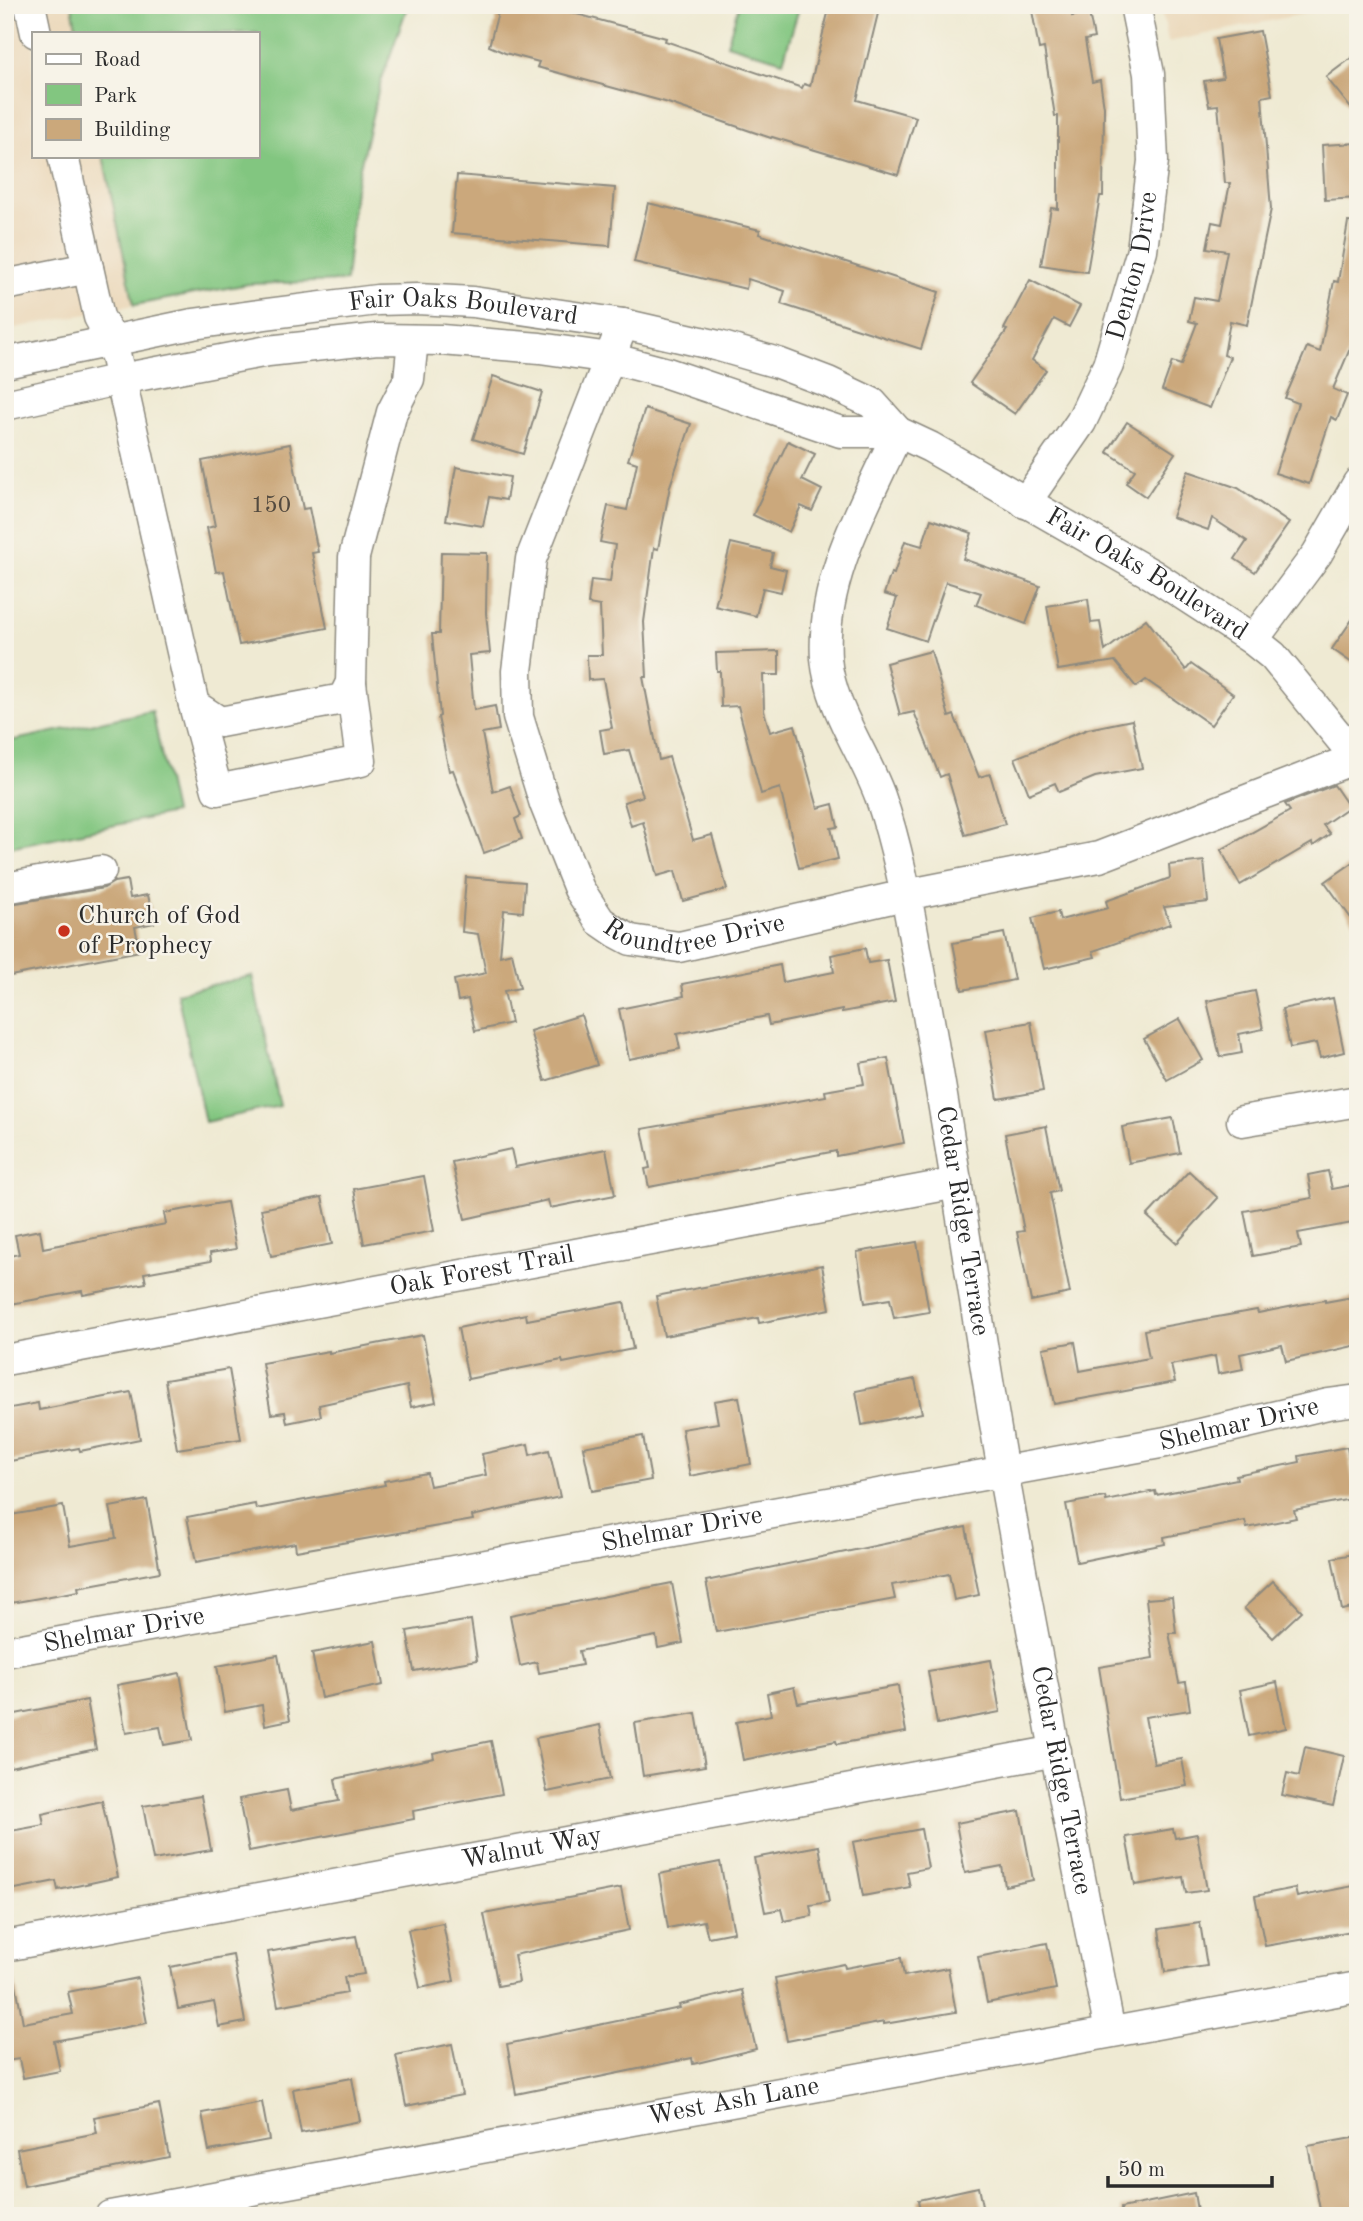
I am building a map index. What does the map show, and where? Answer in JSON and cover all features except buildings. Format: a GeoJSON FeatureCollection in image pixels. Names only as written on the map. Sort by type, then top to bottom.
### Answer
{"type":"FeatureCollection","features":[{"type":"Feature","properties":{"kind":"street"},"geometry":{"type":"LineString","coordinates":[[30,5],[36,32]]}},
{"type":"Feature","properties":{"kind":"street","name":"Denton Drive"},"geometry":{"type":"LineString","coordinates":[[1025,503],[1080,422],[1108,365],[1142,250],[1153,161],[1149,74],[1135,5]]}},
{"type":"Feature","properties":{"kind":"street"},"geometry":{"type":"LineString","coordinates":[[63,158],[99,317],[112,340],[194,705],[217,790],[361,761],[351,683],[354,556],[392,412],[409,379],[413,340]]}},
{"type":"Feature","properties":{"kind":"street"},"geometry":{"type":"LineString","coordinates":[[5,285],[88,268]]}},
{"type":"Feature","properties":{"kind":"street","name":"Fair Oaks Boulevard"},"geometry":{"type":"LineString","coordinates":[[5,363],[193,324],[377,300],[417,299],[473,302],[623,324],[778,363],[872,403],[898,432],[930,447],[1153,575],[1253,640],[1273,656],[1357,759]]}},
{"type":"Feature","properties":{"kind":"street"},"geometry":{"type":"LineString","coordinates":[[377,300],[377,339]]}},
{"type":"Feature","properties":{"kind":"street","name":"Roundtree Drive"},"geometry":{"type":"LineString","coordinates":[[623,324],[531,559],[517,671],[518,717],[545,804],[579,889],[600,921],[616,932],[631,940],[679,947],[905,895],[1098,858],[1357,759]]}},
{"type":"Feature","properties":{"kind":"street","name":"Fair Oaks Boulevard"},"geometry":{"type":"LineString","coordinates":[[5,405],[121,379],[268,351],[377,339],[413,340],[540,348],[610,358],[667,373],[841,432],[898,432]]}},
{"type":"Feature","properties":{"kind":"street","name":"Cedar Ridge Terrace"},"geometry":{"type":"LineString","coordinates":[[898,432],[839,563],[831,600],[826,656],[830,686],[879,795],[897,853],[932,1030],[1003,1471],[1110,2032]]}},
{"type":"Feature","properties":{"kind":"street"},"geometry":{"type":"LineString","coordinates":[[1253,640],[1317,554],[1358,484]]}},
{"type":"Feature","properties":{"kind":"street"},"geometry":{"type":"LineString","coordinates":[[194,705],[220,722],[343,699],[351,683]]}},
{"type":"Feature","properties":{"kind":"street"},"geometry":{"type":"LineString","coordinates":[[5,888],[101,871]]}},
{"type":"Feature","properties":{"kind":"street"},"geometry":{"type":"LineString","coordinates":[[1242,1121],[1358,1101]]}},
{"type":"Feature","properties":{"kind":"street","name":"Oak Forest Trail"},"geometry":{"type":"LineString","coordinates":[[5,1360],[957,1183]]}},
{"type":"Feature","properties":{"kind":"street","name":"Shelmar Drive"},"geometry":{"type":"LineString","coordinates":[[5,1652],[1166,1442],[1328,1404],[1358,1400]]}},
{"type":"Feature","properties":{"kind":"street","name":"Walnut Way"},"geometry":{"type":"LineString","coordinates":[[5,1946],[1056,1751]]}},
{"type":"Feature","properties":{"kind":"street","name":"West Ash Lane"},"geometry":{"type":"LineString","coordinates":[[110,2216],[1358,1987]]}},
{"type":"Feature","properties":{"kind":"shaded area"},"geometry":{"type":"Polygon","coordinates":[[[5,5],[72,5],[77,32],[32,32],[32,158],[103,158],[134,305],[5,330],[5,5]]]}},
{"type":"Feature","properties":{"kind":"shaded area"},"geometry":{"type":"Polygon","coordinates":[[[1161,5],[1346,5],[1168,42],[1161,5]]]}},
{"type":"Feature","properties":{"kind":"green space"},"geometry":{"type":"Polygon","coordinates":[[[72,5],[408,5],[379,87],[355,188],[346,281],[249,284],[134,305],[103,158],[259,158],[259,32],[77,32],[72,5]]]}},
{"type":"Feature","properties":{"kind":"green space"},"geometry":{"type":"Polygon","coordinates":[[[739,5],[800,5],[783,61],[727,44],[739,5]]]}},
{"type":"Feature","properties":{"kind":"green space"},"geometry":{"type":"Polygon","coordinates":[[[152,711],[174,813],[5,848],[5,742],[152,711]]]}},
{"type":"Feature","properties":{"kind":"green space"},"geometry":{"type":"Polygon","coordinates":[[[252,976],[280,1106],[205,1122],[177,993],[252,976]]]}},
{"type":"Feature","properties":{"kind":"place","name":"Church of God of Prophecy"},"geometry":{"type":"Point","coordinates":[64,931]}}]}
